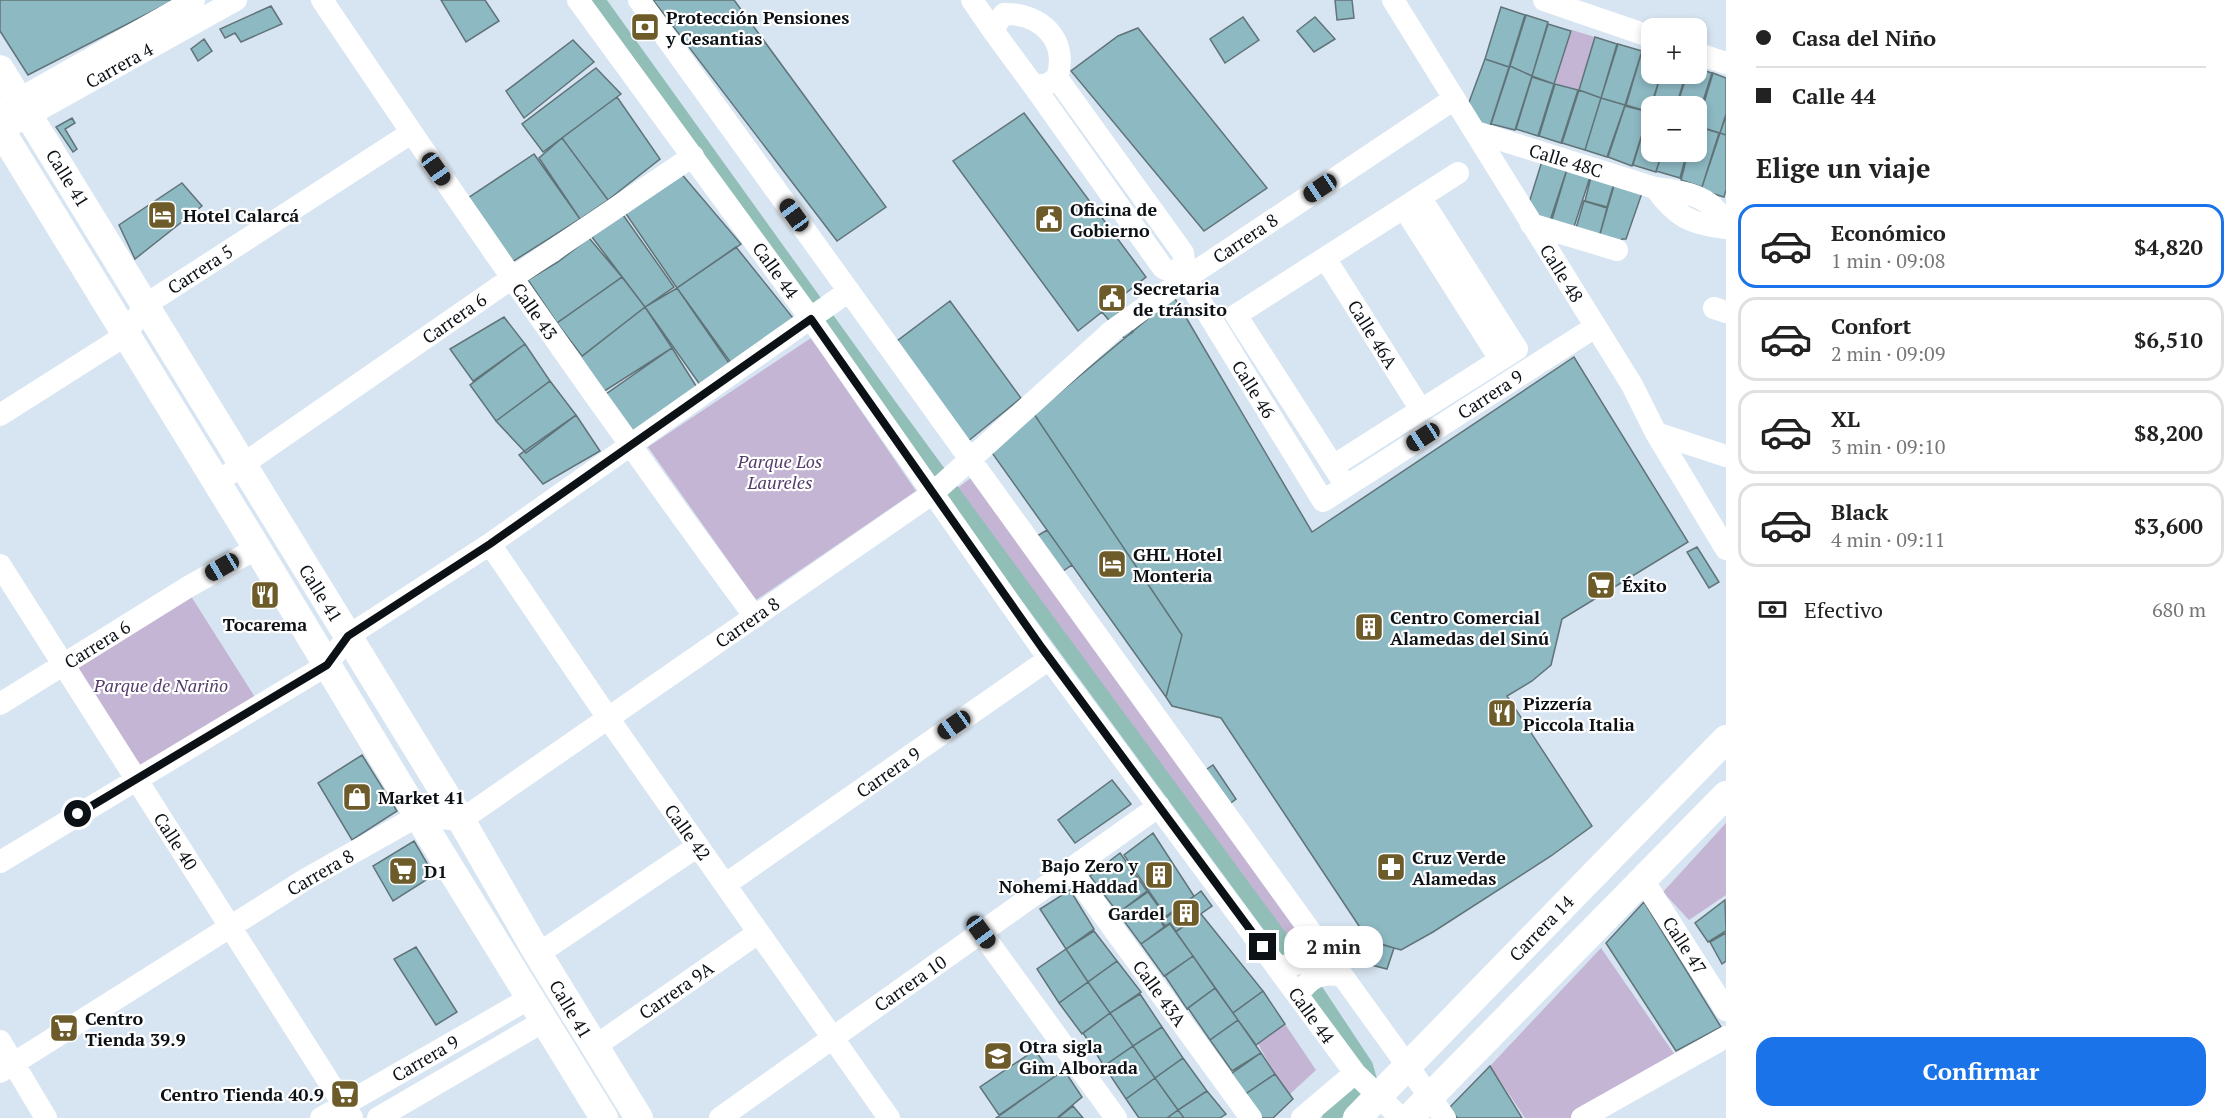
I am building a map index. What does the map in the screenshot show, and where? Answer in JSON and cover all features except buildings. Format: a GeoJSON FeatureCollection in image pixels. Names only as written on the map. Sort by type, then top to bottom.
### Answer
{"type":"FeatureCollection","features":[{"type":"Feature","properties":{"kind":"main road","name":"Calle 41"},"geometry":{"type":"LineString","coordinates":[[0,69],[10,116],[126,335],[604,1118]]}},
{"type":"Feature","properties":{"kind":"main road","name":"Calle 41"},"geometry":{"type":"LineString","coordinates":[[10,116],[145,305],[461,820],[538,954],[639,1118]]}},
{"type":"Feature","properties":{"kind":"main road","name":"Carrera 14"},"geometry":{"type":"LineString","coordinates":[[1357,1118],[1366,1083],[1408,1064],[1726,739]]}},
{"type":"Feature","properties":{"kind":"main road"},"geometry":{"type":"LineString","coordinates":[[1409,1118],[1438,1107],[1643,880],[1726,795]]}},
{"type":"Feature","properties":{"kind":"street","name":"Carrera 4"},"geometry":{"type":"LineString","coordinates":[[10,116],[194,0]]}},
{"type":"Feature","properties":{"kind":"street","name":"Calle 43"},"geometry":{"type":"LineString","coordinates":[[322,0],[630,447],[755,617]]}},
{"type":"Feature","properties":{"kind":"street","name":"Calle 44"},"geometry":{"type":"LineString","coordinates":[[578,0],[815,316],[937,490],[1049,659],[1298,996],[1366,1083],[1401,1118]]}},
{"type":"Feature","properties":{"kind":"street"},"geometry":{"type":"LineString","coordinates":[[639,0],[844,295],[1438,1107]]}},
{"type":"Feature","properties":{"kind":"street"},"geometry":{"type":"LineString","coordinates":[[972,0],[998,15],[1028,16],[1044,27],[1056,40],[1062,65],[1057,78],[1046,85],[1033,85]]}},
{"type":"Feature","properties":{"kind":"street","name":"Calle 48"},"geometry":{"type":"LineString","coordinates":[[1393,0],[1632,385],[1656,433],[1726,548]]}},
{"type":"Feature","properties":{"kind":"street"},"geometry":{"type":"LineString","coordinates":[[1544,0],[1641,33]]}},
{"type":"Feature","properties":{"kind":"street","name":"Carrera 4"},"geometry":{"type":"LineString","coordinates":[[10,116],[233,1]]}},
{"type":"Feature","properties":{"kind":"street"},"geometry":{"type":"LineString","coordinates":[[998,15],[1033,85],[1162,268],[1186,278]]}},
{"type":"Feature","properties":{"kind":"street"},"geometry":{"type":"LineString","coordinates":[[1707,57],[1726,63]]}},
{"type":"Feature","properties":{"kind":"street","name":"Calle 46"},"geometry":{"type":"LineString","coordinates":[[1057,78],[1183,254],[1186,278],[1323,501]]}},
{"type":"Feature","properties":{"kind":"street","name":"Carrera 8"},"geometry":{"type":"LineString","coordinates":[[461,820],[937,490],[1103,337],[1186,278],[1454,99]]}},
{"type":"Feature","properties":{"kind":"street","name":"Carrera 5"},"geometry":{"type":"LineString","coordinates":[[0,415],[126,335],[145,305],[411,132]]}},
{"type":"Feature","properties":{"kind":"street","name":"Calle 48C"},"geometry":{"type":"LineString","coordinates":[[1476,132],[1655,188],[1675,211],[1692,221],[1701,225],[1726,227]]}},
{"type":"Feature","properties":{"kind":"street","name":"Carrera 6"},"geometry":{"type":"LineString","coordinates":[[216,483],[693,156]]}},
{"type":"Feature","properties":{"kind":"street"},"geometry":{"type":"LineString","coordinates":[[1346,486],[1236,315],[1458,173]]}},
{"type":"Feature","properties":{"kind":"street","name":"Carrera 9"},"geometry":{"type":"LineString","coordinates":[[1333,466],[1509,354],[1412,203]]}},
{"type":"Feature","properties":{"kind":"street"},"geometry":{"type":"LineString","coordinates":[[1531,224],[1617,250]]}},
{"type":"Feature","properties":{"kind":"street","name":"Calle 46A"},"geometry":{"type":"LineString","coordinates":[[1325,258],[1421,410]]}},
{"type":"Feature","properties":{"kind":"street"},"geometry":{"type":"LineString","coordinates":[[0,862],[327,665],[348,636],[490,544],[844,295]]}},
{"type":"Feature","properties":{"kind":"street","name":"Carrera 9"},"geometry":{"type":"LineString","coordinates":[[1323,501],[1596,327]]}},
{"type":"Feature","properties":{"kind":"street"},"geometry":{"type":"LineString","coordinates":[[1656,433],[1726,456]]}},
{"type":"Feature","properties":{"kind":"street","name":"Calle 42"},"geometry":{"type":"LineString","coordinates":[[490,544],[608,718],[889,1118]]}},
{"type":"Feature","properties":{"kind":"street","name":"Carrera 6"},"geometry":{"type":"LineString","coordinates":[[0,704],[256,548]]}},
{"type":"Feature","properties":{"kind":"street","name":"Calle 40"},"geometry":{"type":"LineString","coordinates":[[0,565],[348,1111]]}},
{"type":"Feature","properties":{"kind":"street","name":"Carrera 9"},"geometry":{"type":"LineString","coordinates":[[726,884],[1049,659]]}},
{"type":"Feature","properties":{"kind":"street","name":"Carrera 10"},"geometry":{"type":"LineString","coordinates":[[720,1118],[1159,806]]}},
{"type":"Feature","properties":{"kind":"street"},"geometry":{"type":"LineString","coordinates":[[418,816],[461,820]]}},
{"type":"Feature","properties":{"kind":"street","name":"Carrera 8"},"geometry":{"type":"LineString","coordinates":[[7,1068],[306,879],[418,816]]}},
{"type":"Feature","properties":{"kind":"street"},"geometry":{"type":"LineString","coordinates":[[538,954],[698,846]]}},
{"type":"Feature","properties":{"kind":"street","name":"Calle 43A"},"geometry":{"type":"LineString","coordinates":[[1070,869],[1251,1118]]}},
{"type":"Feature","properties":{"kind":"street","name":"Calle 47"},"geometry":{"type":"LineString","coordinates":[[1643,880],[1726,1010]]}},
{"type":"Feature","properties":{"kind":"street"},"geometry":{"type":"LineString","coordinates":[[981,932],[1116,1118]]}},
{"type":"Feature","properties":{"kind":"street","name":"Carrera 9A"},"geometry":{"type":"LineString","coordinates":[[594,1047],[758,933]]}},
{"type":"Feature","properties":{"kind":"street"},"geometry":{"type":"LineString","coordinates":[[1276,965],[1292,966],[1306,959],[1311,952],[1315,938]]}},
{"type":"Feature","properties":{"kind":"street"},"geometry":{"type":"LineString","coordinates":[[1298,996],[1302,988],[1316,977],[1325,974],[1342,976]]}},
{"type":"Feature","properties":{"kind":"street","name":"Carrera 9"},"geometry":{"type":"LineString","coordinates":[[321,1118],[348,1111],[537,1010]]}},
{"type":"Feature","properties":{"kind":"street","name":"Carrera 9"},"geometry":{"type":"LineString","coordinates":[[378,1118],[537,1010]]}},
{"type":"Feature","properties":{"kind":"street"},"geometry":{"type":"LineString","coordinates":[[1582,1118],[1726,1037]]}},
{"type":"Feature","properties":{"kind":"street"},"geometry":{"type":"LineString","coordinates":[[0,1041],[7,1068],[46,1118]]}},
{"type":"Feature","properties":{"kind":"street"},"geometry":{"type":"LineString","coordinates":[[1302,1118],[1366,1083]]}},
{"type":"Feature","properties":{"kind":"green space"},"geometry":{"type":"Polygon","coordinates":[[[1572,30],[1595,37],[1579,90],[1555,83],[1572,30]]]}},
{"type":"Feature","properties":{"kind":"green space","name":"Parque Los Laureles"},"geometry":{"type":"Polygon","coordinates":[[[811,338],[916,491],[756,600],[648,447],[811,338]]]}},
{"type":"Feature","properties":{"kind":"green space"},"geometry":{"type":"Polygon","coordinates":[[[972,477],[1306,942],[1291,955],[1284,957],[947,496],[972,477]]]}},
{"type":"Feature","properties":{"kind":"green space","name":"Parque de Nariño"},"geometry":{"type":"Polygon","coordinates":[[[189,593],[258,702],[139,771],[69,666],[189,593]]]}},
{"type":"Feature","properties":{"kind":"green space"},"geometry":{"type":"Polygon","coordinates":[[[1726,823],[1726,895],[1689,920],[1663,892],[1726,823]]]}},
{"type":"Feature","properties":{"kind":"green space"},"geometry":{"type":"Polygon","coordinates":[[[1601,948],[1677,1058],[1579,1118],[1525,1118],[1490,1066],[1601,948]]]}},
{"type":"Feature","properties":{"kind":"green space"},"geometry":{"type":"Polygon","coordinates":[[[1285,1024],[1316,1070],[1289,1095],[1258,1044],[1285,1024]]]}},
{"type":"Feature","properties":{"kind":"waterway"},"geometry":{"type":"LineString","coordinates":[[597,0],[888,405],[1287,948]]}},
{"type":"Feature","properties":{"kind":"waterway"},"geometry":{"type":"LineString","coordinates":[[1316,992],[1365,1066],[1369,1080],[1330,1118]]}},
{"type":"Feature","properties":{"kind":"place","name":"Protección Pensiones y Cesantias"},"geometry":{"type":"Point","coordinates":[645,27]}},
{"type":"Feature","properties":{"kind":"place","name":"Hotel Calarcá"},"geometry":{"type":"Point","coordinates":[162,215]}},
{"type":"Feature","properties":{"kind":"place","name":"Oficina de Gobierno"},"geometry":{"type":"Point","coordinates":[1049,219]}},
{"type":"Feature","properties":{"kind":"place","name":"Secretaria de tránsito"},"geometry":{"type":"Point","coordinates":[1112,298]}},
{"type":"Feature","properties":{"kind":"place","name":"GHL Hotel Monteria"},"geometry":{"type":"Point","coordinates":[1112,564]}},
{"type":"Feature","properties":{"kind":"place","name":"Éxito"},"geometry":{"type":"Point","coordinates":[1601,585]}},
{"type":"Feature","properties":{"kind":"place","name":"Tocarema"},"geometry":{"type":"Point","coordinates":[265,595]}},
{"type":"Feature","properties":{"kind":"place","name":"Centro Comercial Alamedas del Sinú"},"geometry":{"type":"Point","coordinates":[1369,627]}},
{"type":"Feature","properties":{"kind":"place","name":"Pizzería Piccola Italia"},"geometry":{"type":"Point","coordinates":[1502,713]}},
{"type":"Feature","properties":{"kind":"place","name":"Market 41"},"geometry":{"type":"Point","coordinates":[357,797]}},
{"type":"Feature","properties":{"kind":"place","name":"Cruz Verde Alamedas"},"geometry":{"type":"Point","coordinates":[1391,867]}},
{"type":"Feature","properties":{"kind":"place","name":"D1"},"geometry":{"type":"Point","coordinates":[403,871]}},
{"type":"Feature","properties":{"kind":"place","name":"Bajo Zero y Nohemi Haddad"},"geometry":{"type":"Point","coordinates":[1159,875]}},
{"type":"Feature","properties":{"kind":"place","name":"Gardel"},"geometry":{"type":"Point","coordinates":[1186,913]}},
{"type":"Feature","properties":{"kind":"place","name":"Centro Tienda 39.9"},"geometry":{"type":"Point","coordinates":[64,1028]}},
{"type":"Feature","properties":{"kind":"place","name":"Otra sigla Gim Alborada"},"geometry":{"type":"Point","coordinates":[998,1056]}},
{"type":"Feature","properties":{"kind":"place","name":"Centro Tienda 40.9"},"geometry":{"type":"Point","coordinates":[345,1094]}},
{"type":"Feature","properties":{"kind":"route"},"geometry":{"type":"LineString","coordinates":[[78,814],[327,665],[348,636],[490,544],[811,319],[1042,648],[1263,947]]}}]}
